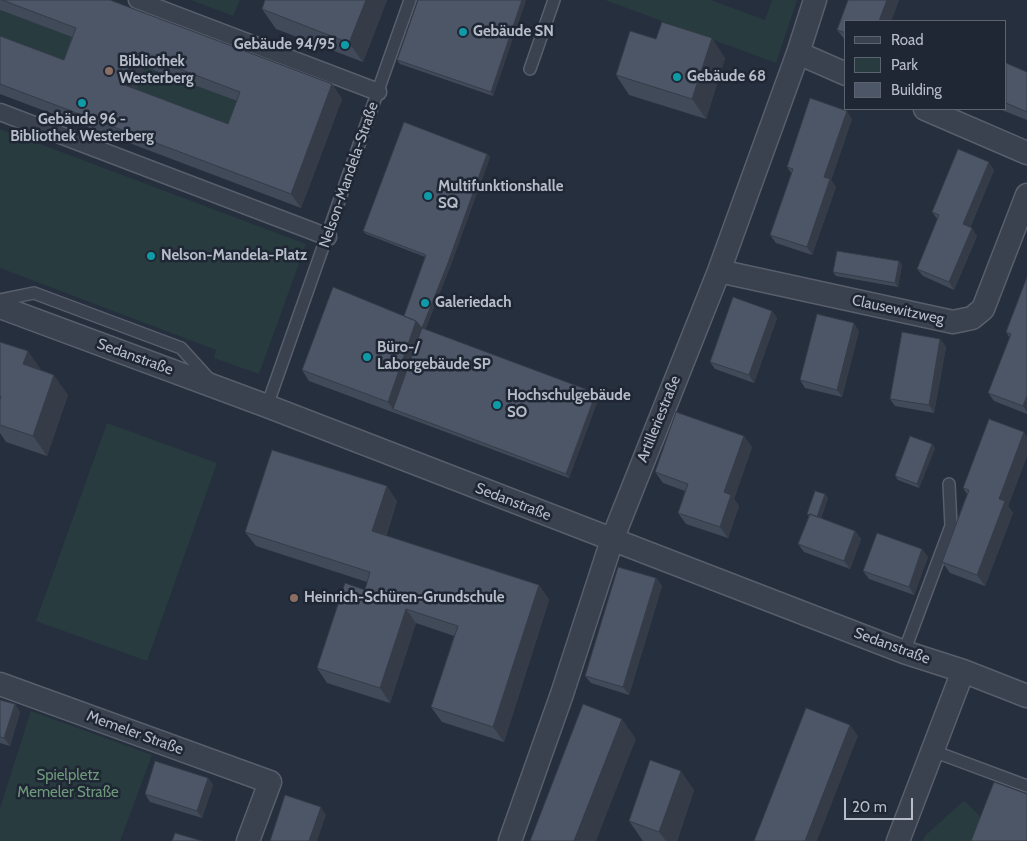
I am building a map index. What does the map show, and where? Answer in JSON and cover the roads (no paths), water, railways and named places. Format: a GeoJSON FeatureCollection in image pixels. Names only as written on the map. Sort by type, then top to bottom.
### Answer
{"type":"FeatureCollection","features":[{"type":"Feature","properties":{"kind":"street"},"geometry":{"type":"LineString","coordinates":[[137,0],[378,92]]}},
{"type":"Feature","properties":{"kind":"street","name":"Artilleriestraße"},"geometry":{"type":"LineString","coordinates":[[510,841],[562,694],[612,540],[719,270],[798,53],[815,0]]}},
{"type":"Feature","properties":{"kind":"street"},"geometry":{"type":"LineString","coordinates":[[798,53],[844,73]]}},
{"type":"Feature","properties":{"kind":"street"},"geometry":{"type":"LineString","coordinates":[[927,110],[1027,153]]}},
{"type":"Feature","properties":{"kind":"street"},"geometry":{"type":"LineString","coordinates":[[0,112],[328,237]]}},
{"type":"Feature","properties":{"kind":"street","name":"Clausewitzweg"},"geometry":{"type":"LineString","coordinates":[[719,270],[953,322],[972,318],[983,309],[1027,194]]}},
{"type":"Feature","properties":{"kind":"street","name":"Sedanstraße"},"geometry":{"type":"LineString","coordinates":[[0,307],[267,406],[904,652],[963,671],[1027,696]]}},
{"type":"Feature","properties":{"kind":"street"},"geometry":{"type":"LineString","coordinates":[[898,841],[963,671]]}},
{"type":"Feature","properties":{"kind":"street","name":"Memeler Straße"},"geometry":{"type":"LineString","coordinates":[[0,684],[270,782],[248,841]]}},
{"type":"Feature","properties":{"kind":"lane","name":"Nelson-Mandela-Straße"},"geometry":{"type":"LineString","coordinates":[[267,406],[410,0]]}},
{"type":"Feature","properties":{"kind":"lane"},"geometry":{"type":"LineString","coordinates":[[530,69],[554,0]]}},
{"type":"Feature","properties":{"kind":"lane"},"geometry":{"type":"LineString","coordinates":[[0,300],[34,293],[181,348],[216,387]]}},
{"type":"Feature","properties":{"kind":"lane"},"geometry":{"type":"LineString","coordinates":[[904,652],[951,526],[949,484]]}},
{"type":"Feature","properties":{"kind":"lane"},"geometry":{"type":"LineString","coordinates":[[933,750],[1027,786]]}},
{"type":"Feature","properties":{"kind":"place","name":"Gebäude SN"},"geometry":{"type":"Point","coordinates":[463,32]}},
{"type":"Feature","properties":{"kind":"place","name":"Gebäude 94/95"},"geometry":{"type":"Point","coordinates":[345,45]}},
{"type":"Feature","properties":{"kind":"place","name":"Bibliothek Westerberg"},"geometry":{"type":"Point","coordinates":[109,71]}},
{"type":"Feature","properties":{"kind":"place","name":"Gebäude 68"},"geometry":{"type":"Point","coordinates":[677,77]}},
{"type":"Feature","properties":{"kind":"place","name":"Gebäude 96 - Bibliothek Westerberg"},"geometry":{"type":"Point","coordinates":[82,103]}},
{"type":"Feature","properties":{"kind":"place","name":"Multifunktionshalle SQ"},"geometry":{"type":"Point","coordinates":[428,196]}},
{"type":"Feature","properties":{"kind":"place","name":"Nelson-Mandela-Platz"},"geometry":{"type":"Point","coordinates":[151,256]}},
{"type":"Feature","properties":{"kind":"place","name":"Galeriedach"},"geometry":{"type":"Point","coordinates":[425,303]}},
{"type":"Feature","properties":{"kind":"place","name":"Büro-/ Laborgebäude SP"},"geometry":{"type":"Point","coordinates":[367,357]}},
{"type":"Feature","properties":{"kind":"place","name":"Hochschulgebäude SO"},"geometry":{"type":"Point","coordinates":[497,405]}},
{"type":"Feature","properties":{"kind":"place","name":"Heinrich-Schüren-Grundschule"},"geometry":{"type":"Point","coordinates":[294,598]}},
{"type":"Feature","properties":{"kind":"park label","name":"Spielpletz Memeler Straße"},"geometry":{"type":"Point","coordinates":[68,784]}}]}
